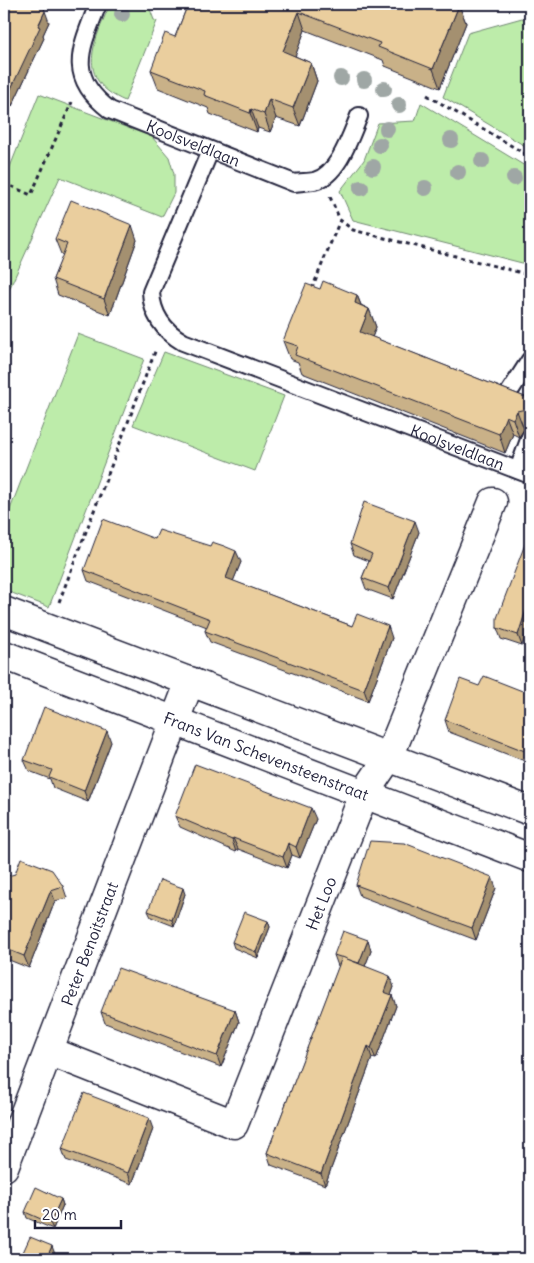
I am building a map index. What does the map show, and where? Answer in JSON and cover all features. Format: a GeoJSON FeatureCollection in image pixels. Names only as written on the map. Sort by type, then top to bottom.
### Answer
{"type":"FeatureCollection","features":[{"type":"Feature","properties":{"kind":"street","name":"Het Loo"},"geometry":{"type":"LineString","coordinates":[[49,1051],[234,1124],[364,794],[389,757],[493,502]]}},
{"type":"Feature","properties":{"kind":"street"},"geometry":{"type":"LineString","coordinates":[[4,611],[530,811]]}},
{"type":"Feature","properties":{"kind":"street","name":"Frans Van Schevensteenstraat"},"geometry":{"type":"LineString","coordinates":[[4,655],[530,858]]}},
{"type":"Feature","properties":{"kind":"street","name":"Peter Benoitstraat"},"geometry":{"type":"LineString","coordinates":[[4,1167],[190,681]]}},
{"type":"Feature","properties":{"kind":"lane"},"geometry":{"type":"LineString","coordinates":[[82,78],[79,64],[81,48],[98,4]]}},
{"type":"Feature","properties":{"kind":"lane","name":"Koolsveldlaan"},"geometry":{"type":"LineString","coordinates":[[82,78],[95,96],[110,110],[210,151],[294,182],[316,181],[321,177]]}},
{"type":"Feature","properties":{"kind":"lane"},"geometry":{"type":"LineString","coordinates":[[321,177],[333,167],[346,148],[359,116]]}},
{"type":"Feature","properties":{"kind":"lane"},"geometry":{"type":"LineString","coordinates":[[164,328],[152,305],[151,292],[210,151]]}},
{"type":"Feature","properties":{"kind":"lane","name":"Koolsveldlaan"},"geometry":{"type":"LineString","coordinates":[[164,328],[183,342],[524,473]]}},
{"type":"Feature","properties":{"kind":"lane"},"geometry":{"type":"LineString","coordinates":[[510,391],[530,360]]}},
{"type":"Feature","properties":{"kind":"lane"},"geometry":{"type":"LineString","coordinates":[[524,473],[530,437]]}},
{"type":"Feature","properties":{"kind":"path"},"geometry":{"type":"LineString","coordinates":[[4,182],[30,195],[82,78]]}},
{"type":"Feature","properties":{"kind":"path"},"geometry":{"type":"LineString","coordinates":[[427,95],[530,157]]}},
{"type":"Feature","properties":{"kind":"path"},"geometry":{"type":"LineString","coordinates":[[321,177],[340,220],[353,230],[530,275]]}},
{"type":"Feature","properties":{"kind":"path"},"geometry":{"type":"LineString","coordinates":[[310,294],[340,220]]}},
{"type":"Feature","properties":{"kind":"path"},"geometry":{"type":"LineString","coordinates":[[49,628],[164,328]]}},
{"type":"Feature","properties":{"kind":"green space"},"geometry":{"type":"Polygon","coordinates":[[[110,4],[148,4],[154,20],[157,21],[125,101],[109,92],[99,82],[94,71],[92,59],[98,32],[110,4]]]}},
{"type":"Feature","properties":{"kind":"green space"},"geometry":{"type":"Polygon","coordinates":[[[522,18],[530,23],[530,149],[443,97],[468,33],[522,18]]]}},
{"type":"Feature","properties":{"kind":"green space"},"geometry":{"type":"Polygon","coordinates":[[[39,94],[152,137],[169,157],[174,174],[174,193],[162,217],[60,177],[8,292],[4,290],[4,182],[39,94]]]}},
{"type":"Feature","properties":{"kind":"green space"},"geometry":{"type":"Polygon","coordinates":[[[421,103],[530,169],[530,265],[353,220],[340,191],[364,160],[378,123],[415,121],[421,103]]]}},
{"type":"Feature","properties":{"kind":"green space"},"geometry":{"type":"Polygon","coordinates":[[[78,334],[144,359],[49,607],[4,590],[4,525],[78,334]]]}},
{"type":"Feature","properties":{"kind":"green space"},"geometry":{"type":"Polygon","coordinates":[[[164,352],[284,396],[255,471],[133,425],[164,352]]]}},
{"type":"Feature","properties":{"kind":"building"},"geometry":{"type":"Polygon","coordinates":[[[4,4],[33,4],[44,8],[45,11],[38,26],[40,27],[8,95],[4,93],[4,4]]]}},
{"type":"Feature","properties":{"kind":"building"},"geometry":{"type":"Polygon","coordinates":[[[188,4],[459,5],[433,69],[378,47],[380,43],[299,12],[283,51],[311,63],[293,108],[269,99],[264,114],[251,109],[250,113],[204,95],[205,91],[151,70],[165,33],[175,37],[188,4]]]}},
{"type":"Feature","properties":{"kind":"building"},"geometry":{"type":"Polygon","coordinates":[[[71,200],[132,225],[104,299],[53,279],[67,244],[55,239],[71,200]]]}},
{"type":"Feature","properties":{"kind":"building"},"geometry":{"type":"Polygon","coordinates":[[[323,281],[357,295],[355,303],[369,309],[360,332],[530,399],[530,413],[526,409],[517,411],[513,419],[506,416],[499,434],[295,355],[298,346],[283,341],[306,284],[320,289],[323,281]]]}},
{"type":"Feature","properties":{"kind":"building"},"geometry":{"type":"Polygon","coordinates":[[[364,502],[415,521],[389,588],[362,578],[372,554],[350,544],[364,502]]]}},
{"type":"Feature","properties":{"kind":"building"},"geometry":{"type":"Polygon","coordinates":[[[103,519],[155,539],[159,530],[210,546],[212,542],[224,546],[236,551],[226,578],[352,626],[357,614],[388,626],[364,690],[205,631],[210,619],[84,570],[103,519]]]}},
{"type":"Feature","properties":{"kind":"building"},"geometry":{"type":"Polygon","coordinates":[[[530,531],[530,612],[526,610],[518,635],[497,628],[497,618],[530,531]]]}},
{"type":"Feature","properties":{"kind":"building"},"geometry":{"type":"Polygon","coordinates":[[[484,676],[530,694],[530,753],[445,720],[460,679],[479,686],[484,676]]]}},
{"type":"Feature","properties":{"kind":"building"},"geometry":{"type":"Polygon","coordinates":[[[44,707],[107,731],[84,791],[49,777],[52,770],[24,760],[44,707]]]}},
{"type":"Feature","properties":{"kind":"building"},"geometry":{"type":"Polygon","coordinates":[[[195,764],[311,808],[296,847],[288,843],[283,857],[233,838],[232,840],[175,816],[195,764]]]}},
{"type":"Feature","properties":{"kind":"building"},"geometry":{"type":"Polygon","coordinates":[[[370,841],[404,843],[492,877],[472,928],[356,885],[370,841]]]}},
{"type":"Feature","properties":{"kind":"building"},"geometry":{"type":"Polygon","coordinates":[[[21,858],[52,870],[63,886],[51,890],[24,956],[4,948],[4,877],[15,874],[21,858]]]}},
{"type":"Feature","properties":{"kind":"building"},"geometry":{"type":"Polygon","coordinates":[[[160,880],[183,888],[172,920],[148,911],[160,880]]]}},
{"type":"Feature","properties":{"kind":"building"},"geometry":{"type":"Polygon","coordinates":[[[244,912],[268,921],[256,952],[232,942],[244,912]]]}},
{"type":"Feature","properties":{"kind":"building"},"geometry":{"type":"Polygon","coordinates":[[[343,931],[368,940],[359,963],[334,955],[343,931]]]}},
{"type":"Feature","properties":{"kind":"building"},"geometry":{"type":"Polygon","coordinates":[[[342,957],[390,976],[384,992],[392,995],[371,1048],[368,1046],[321,1174],[267,1153],[342,957]]]}},
{"type":"Feature","properties":{"kind":"building"},"geometry":{"type":"Polygon","coordinates":[[[118,968],[235,1010],[217,1056],[101,1012],[118,968]]]}},
{"type":"Feature","properties":{"kind":"building"},"geometry":{"type":"Polygon","coordinates":[[[84,1093],[149,1118],[128,1173],[62,1149],[84,1093]]]}},
{"type":"Feature","properties":{"kind":"building"},"geometry":{"type":"Polygon","coordinates":[[[36,1187],[61,1199],[50,1223],[25,1212],[36,1187]]]}},
{"type":"Feature","properties":{"kind":"building"},"geometry":{"type":"Polygon","coordinates":[[[30,1237],[52,1246],[46,1259],[20,1259],[30,1237]]]}}]}
